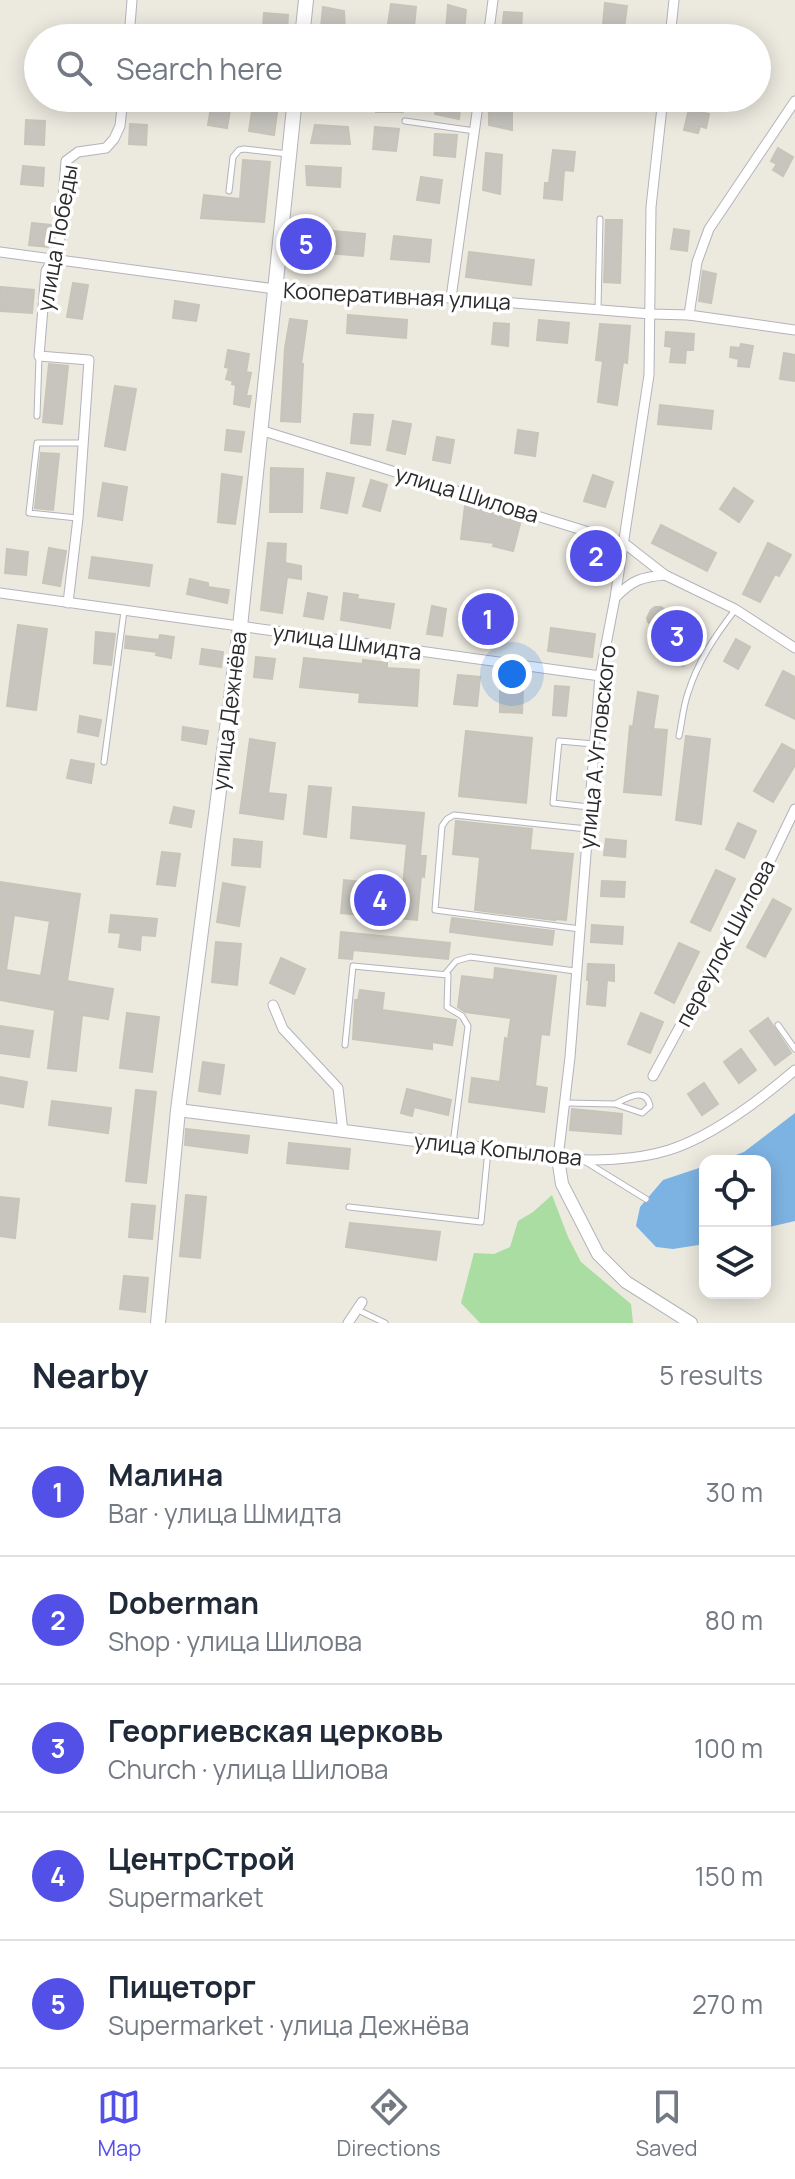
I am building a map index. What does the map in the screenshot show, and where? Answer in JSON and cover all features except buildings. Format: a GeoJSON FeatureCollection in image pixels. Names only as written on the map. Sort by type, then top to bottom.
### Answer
{"type":"FeatureCollection","features":[{"type":"Feature","properties":{"kind":"main road"},"geometry":{"type":"LineString","coordinates":[[303,24],[306,0]]}},
{"type":"Feature","properties":{"kind":"main road","name":"улица Дежнёва"},"geometry":{"type":"LineString","coordinates":[[158,1323],[178,1110],[240,627],[294,112]]}},
{"type":"Feature","properties":{"kind":"street"},"geometry":{"type":"LineString","coordinates":[[130,24],[132,0]]}},
{"type":"Feature","properties":{"kind":"street"},"geometry":{"type":"LineString","coordinates":[[490,24],[493,0]]}},
{"type":"Feature","properties":{"kind":"street"},"geometry":{"type":"LineString","coordinates":[[671,24],[674,0]]}},
{"type":"Feature","properties":{"kind":"street"},"geometry":{"type":"LineString","coordinates":[[689,315],[697,262],[709,229],[795,101]]}},
{"type":"Feature","properties":{"kind":"street","name":"улица Победы"},"geometry":{"type":"LineString","coordinates":[[39,356],[46,271],[59,250],[66,161],[78,152],[106,148],[120,126],[122,112]]}},
{"type":"Feature","properties":{"kind":"street"},"geometry":{"type":"LineString","coordinates":[[451,298],[477,112]]}},
{"type":"Feature","properties":{"kind":"street","name":"улица А.Угловского"},"geometry":{"type":"LineString","coordinates":[[558,1158],[600,676],[649,375],[651,207],[661,112]]}},
{"type":"Feature","properties":{"kind":"street","name":"Кооперативная улица"},"geometry":{"type":"LineString","coordinates":[[0,252],[275,289],[689,315],[795,330]]}},
{"type":"Feature","properties":{"kind":"street"},"geometry":{"type":"LineString","coordinates":[[39,356],[89,360],[78,518],[68,603]]}},
{"type":"Feature","properties":{"kind":"street","name":"улица Шилова"},"geometry":{"type":"LineString","coordinates":[[260,430],[624,543],[665,575],[735,609],[795,648]]}},
{"type":"Feature","properties":{"kind":"street"},"geometry":{"type":"LineString","coordinates":[[615,598],[641,578],[665,575]]}},
{"type":"Feature","properties":{"kind":"street","name":"улица Шмидта"},"geometry":{"type":"LineString","coordinates":[[0,593],[600,676]]}},
{"type":"Feature","properties":{"kind":"street","name":"переулок Шилова"},"geometry":{"type":"LineString","coordinates":[[653,1076],[769,863],[795,809]]}},
{"type":"Feature","properties":{"kind":"street"},"geometry":{"type":"LineString","coordinates":[[273,1005],[283,1029],[338,1088],[343,1132]]}},
{"type":"Feature","properties":{"kind":"street","name":"улица Копылова"},"geometry":{"type":"LineString","coordinates":[[178,1110],[558,1158],[640,1156],[670,1150],[705,1134],[795,1070]]}},
{"type":"Feature","properties":{"kind":"street"},"geometry":{"type":"LineString","coordinates":[[558,1158],[562,1184],[598,1254],[626,1282],[691,1323]]}},
{"type":"Feature","properties":{"kind":"street"},"geometry":{"type":"LineString","coordinates":[[348,1323],[360,1306]]}},
{"type":"Feature","properties":{"kind":"lane"},"geometry":{"type":"LineString","coordinates":[[405,121],[475,131]]}},
{"type":"Feature","properties":{"kind":"lane"},"geometry":{"type":"LineString","coordinates":[[229,191],[233,157],[239,150],[289,154]]}},
{"type":"Feature","properties":{"kind":"lane"},"geometry":{"type":"LineString","coordinates":[[598,310],[600,219]]}},
{"type":"Feature","properties":{"kind":"lane"},"geometry":{"type":"LineString","coordinates":[[37,416],[39,356]]}},
{"type":"Feature","properties":{"kind":"lane"},"geometry":{"type":"LineString","coordinates":[[78,518],[29,513],[37,443],[84,443]]}},
{"type":"Feature","properties":{"kind":"lane"},"geometry":{"type":"LineString","coordinates":[[679,736],[687,695],[696,670],[709,644],[735,609]]}},
{"type":"Feature","properties":{"kind":"lane"},"geometry":{"type":"LineString","coordinates":[[104,762],[124,611]]}},
{"type":"Feature","properties":{"kind":"lane"},"geometry":{"type":"LineString","coordinates":[[589,807],[553,803],[559,741],[594,744]]}},
{"type":"Feature","properties":{"kind":"lane"},"geometry":{"type":"LineString","coordinates":[[580,929],[435,910],[436,894],[442,826],[454,815],[587,829]]}},
{"type":"Feature","properties":{"kind":"lane"},"geometry":{"type":"LineString","coordinates":[[445,974],[456,961],[470,957],[576,971]]}},
{"type":"Feature","properties":{"kind":"lane"},"geometry":{"type":"LineString","coordinates":[[345,1045],[353,966],[445,974],[449,979],[447,1007],[462,1016],[468,1026],[453,1145]]}},
{"type":"Feature","properties":{"kind":"lane"},"geometry":{"type":"LineString","coordinates":[[778,1025],[795,1049]]}},
{"type":"Feature","properties":{"kind":"lane"},"geometry":{"type":"LineString","coordinates":[[565,1103],[615,1104],[642,1113],[650,1106],[641,1095],[615,1104]]}},
{"type":"Feature","properties":{"kind":"lane"},"geometry":{"type":"LineString","coordinates":[[349,1207],[481,1222],[488,1149]]}},
{"type":"Feature","properties":{"kind":"lane"},"geometry":{"type":"LineString","coordinates":[[581,1159],[646,1199]]}},
{"type":"Feature","properties":{"kind":"lane"},"geometry":{"type":"LineString","coordinates":[[360,1306],[385,1323]]}},
{"type":"Feature","properties":{"kind":"green space"},"geometry":{"type":"Polygon","coordinates":[[[552,1195],[581,1262],[631,1304],[633,1323],[480,1323],[461,1303],[474,1253],[494,1254],[510,1247],[518,1221],[552,1195]]]}},
{"type":"Feature","properties":{"kind":"water"},"geometry":{"type":"Polygon","coordinates":[[[795,1113],[795,1221],[771,1227],[771,1155],[736,1155],[795,1113]]]}},
{"type":"Feature","properties":{"kind":"water"},"geometry":{"type":"Polygon","coordinates":[[[699,1168],[699,1245],[673,1249],[656,1247],[636,1226],[640,1207],[663,1180],[699,1168]]]}},
{"type":"Feature","properties":{"kind":"place","name":"Пищеторг"},"geometry":{"type":"Point","coordinates":[306,244]}},
{"type":"Feature","properties":{"kind":"place","name":"Doberman"},"geometry":{"type":"Point","coordinates":[596,556]}},
{"type":"Feature","properties":{"kind":"place","name":"Малина"},"geometry":{"type":"Point","coordinates":[488,619]}},
{"type":"Feature","properties":{"kind":"place","name":"Георгиевская церковь"},"geometry":{"type":"Point","coordinates":[677,636]}},
{"type":"Feature","properties":{"kind":"place","name":"ЦентрСтрой"},"geometry":{"type":"Point","coordinates":[380,900]}}]}
